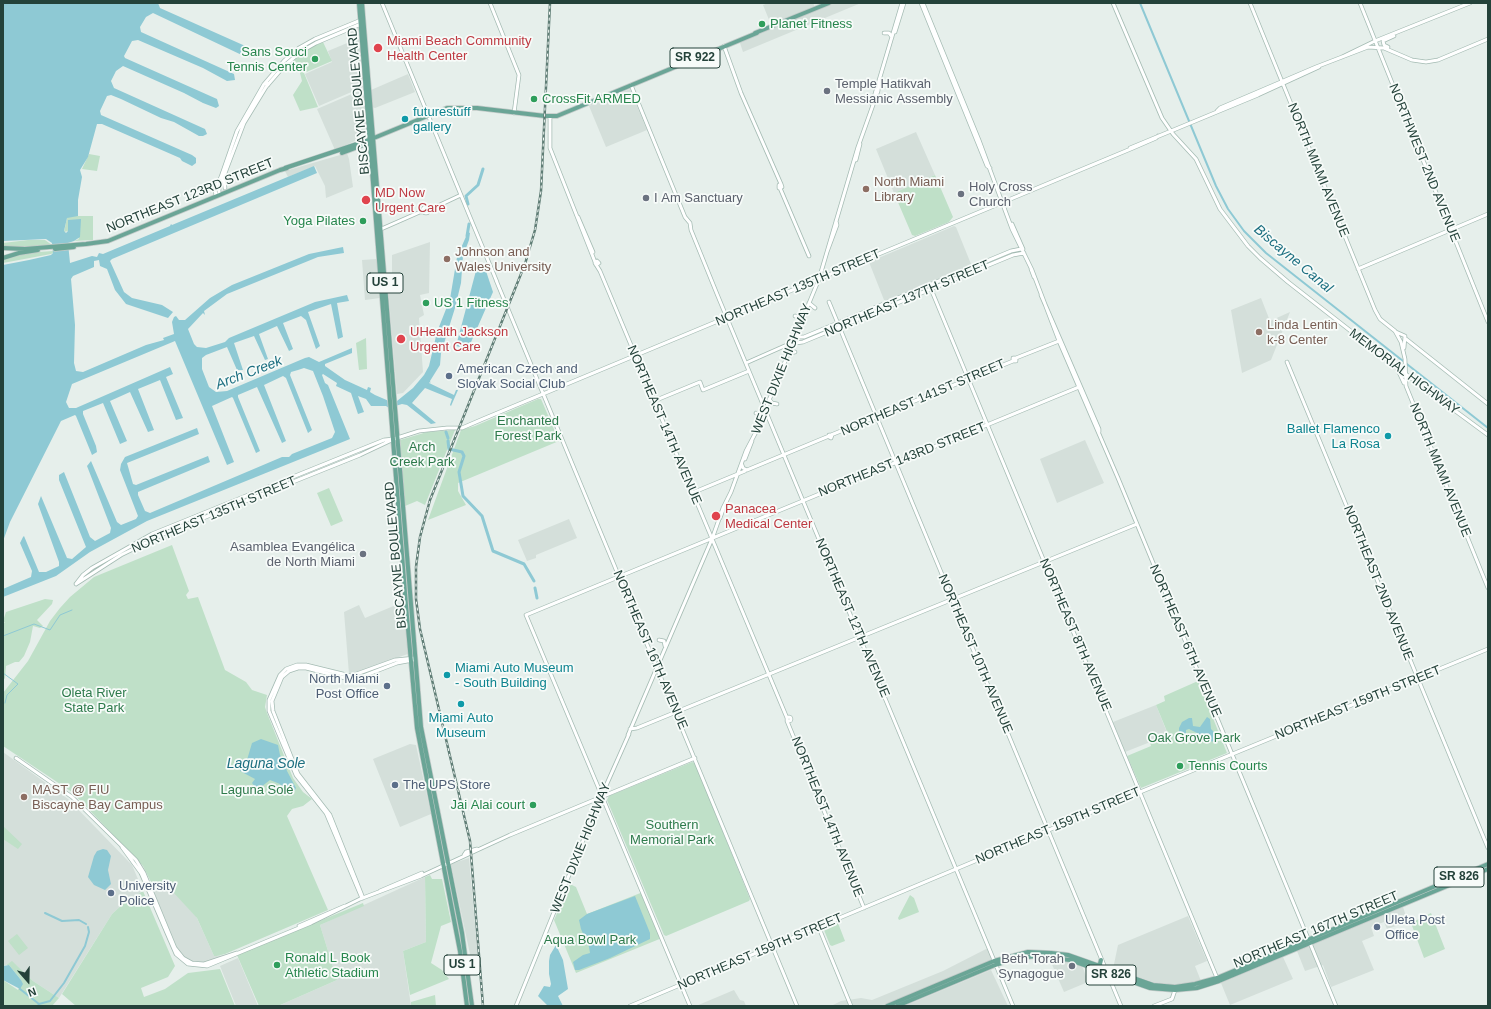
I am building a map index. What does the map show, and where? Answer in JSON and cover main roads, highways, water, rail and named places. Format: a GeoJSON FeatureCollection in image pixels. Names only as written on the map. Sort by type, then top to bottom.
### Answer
{"type":"FeatureCollection","features":[{"type":"Feature","properties":{"kind":"main road","name":"BISCAYNE BOULEVARD"},"geometry":{"type":"LineString","coordinates":[[359,3],[366,60],[410,630],[426,767],[436,814]]}},
{"type":"Feature","properties":{"kind":"main road","name":"BISCAYNE BOULEVARD"},"geometry":{"type":"LineString","coordinates":[[362,3],[362,53],[371,140],[370,150],[378,230],[378,248],[383,264],[392,401]]}},
{"type":"Feature","properties":{"kind":"main road","name":"NORTHEAST 123RD STREET"},"geometry":{"type":"LineString","coordinates":[[315,159],[371,140],[453,107],[497,110],[550,117],[557,116],[829,3]]}},
{"type":"Feature","properties":{"kind":"main road"},"geometry":{"type":"LineString","coordinates":[[362,53],[366,60]]}},
{"type":"Feature","properties":{"kind":"main road","name":"NORTHEAST 123RD STREET"},"geometry":{"type":"LineString","coordinates":[[50,248],[112,240],[285,168],[348,150],[363,145],[371,140]]}},
{"type":"Feature","properties":{"kind":"main road"},"geometry":{"type":"LineString","coordinates":[[363,145],[370,150]]}},
{"type":"Feature","properties":{"kind":"main road"},"geometry":{"type":"LineString","coordinates":[[348,150],[352,146]]}},
{"type":"Feature","properties":{"kind":"main road","name":"SR 922"},"geometry":{"type":"LineString","coordinates":[[3,248],[50,248]]}},
{"type":"Feature","properties":{"kind":"main road","name":"SR 922"},"geometry":{"type":"LineString","coordinates":[[3,258],[21,252],[50,248]]}},
{"type":"Feature","properties":{"kind":"main road","name":"BISCAYNE BOULEVARD"},"geometry":{"type":"LineString","coordinates":[[401,515],[408,625],[414,641],[413,659],[417,728],[422,758],[430,777],[462,962],[467,1006]]}},
{"type":"Feature","properties":{"kind":"main road","name":"BISCAYNE BOULEVARD"},"geometry":{"type":"LineString","coordinates":[[445,863],[462,932],[472,1006]]}},
{"type":"Feature","properties":{"kind":"main road","name":"NORTHEAST 167TH STREET"},"geometry":{"type":"LineString","coordinates":[[1263,961],[1271,955],[1352,926],[1360,918],[1443,887],[1454,879],[1488,864]]}},
{"type":"Feature","properties":{"kind":"main road","name":"NORTHEAST 167TH STREET"},"geometry":{"type":"LineString","coordinates":[[1175,990],[1197,988],[1218,980],[1398,906],[1408,898],[1488,869]]}},
{"type":"Feature","properties":{"kind":"main road"},"geometry":{"type":"LineString","coordinates":[[455,924],[462,932]]}},
{"type":"Feature","properties":{"kind":"main road","name":"SR 826"},"geometry":{"type":"LineString","coordinates":[[887,1006],[948,980],[1022,953],[1068,956],[1145,983],[1180,986]]}},
{"type":"Feature","properties":{"kind":"main road","name":"SR 826"},"geometry":{"type":"LineString","coordinates":[[1046,954],[1070,960],[1150,988],[1175,990]]}},
{"type":"Feature","properties":{"kind":"main road"},"geometry":{"type":"LineString","coordinates":[[1097,966],[1102,960]]}},
{"type":"Feature","properties":{"kind":"main road","name":"SR 826"},"geometry":{"type":"LineString","coordinates":[[897,1006],[995,963]]}},
{"type":"Feature","properties":{"kind":"main road"},"geometry":{"type":"LineString","coordinates":[[1111,982],[1116,977]]}},
{"type":"Feature","properties":{"kind":"main road"},"geometry":{"type":"LineString","coordinates":[[944,986],[948,980]]}},
{"type":"Feature","properties":{"kind":"main road","name":"NORTHEAST 167TH STREET"},"geometry":{"type":"LineString","coordinates":[[1180,986],[1218,980]]}},
{"type":"Feature","properties":{"kind":"main road"},"geometry":{"type":"LineString","coordinates":[[1175,990],[1180,986]]}},
{"type":"Feature","properties":{"kind":"main road"},"geometry":{"type":"LineString","coordinates":[[910,1001],[915,994]]}},
{"type":"Feature","properties":{"kind":"water"},"geometry":{"type":"Polygon","coordinates":[[[3,3],[158,3],[160,8],[252,49],[253,52],[250,57],[246,57],[153,13],[146,17],[140,27],[141,32],[234,74],[235,80],[227,81],[203,68],[138,40],[132,41],[124,56],[125,58],[217,99],[219,106],[216,108],[203,103],[123,66],[116,71],[111,81],[114,88],[205,129],[207,134],[199,136],[174,122],[161,118],[111,95],[107,96],[100,111],[101,115],[192,155],[196,158],[196,163],[192,166],[182,161],[180,158],[102,124],[97,124],[88,157],[80,170],[82,177],[78,200],[78,216],[67,218],[64,231],[66,233],[68,231],[68,220],[81,219],[80,237],[68,243],[70,263],[92,256],[97,257],[99,253],[103,254],[170,226],[171,224],[172,225],[314,166],[317,173],[112,259],[110,261],[124,292],[132,298],[162,305],[173,312],[168,318],[126,304],[115,290],[107,269],[100,266],[99,260],[94,261],[94,267],[73,276],[71,279],[75,325],[74,363],[76,371],[83,372],[146,345],[164,340],[163,338],[174,334],[172,322],[174,317],[176,316],[179,320],[185,320],[210,298],[232,285],[309,254],[343,247],[344,253],[318,257],[227,294],[204,311],[205,315],[203,313],[188,329],[194,344],[197,347],[206,348],[225,342],[229,338],[315,302],[347,295],[349,301],[337,303],[343,337],[338,339],[331,304],[308,312],[320,346],[316,349],[306,320],[301,316],[283,323],[293,349],[289,351],[277,326],[259,334],[268,359],[265,360],[254,336],[234,343],[243,370],[237,370],[227,347],[202,358],[202,369],[209,387],[216,392],[227,391],[305,358],[309,357],[319,362],[352,348],[352,353],[325,364],[325,366],[345,380],[367,390],[368,387],[371,388],[370,392],[375,395],[389,401],[397,401],[413,388],[424,375],[429,366],[437,332],[450,299],[457,257],[468,232],[470,233],[469,240],[463,256],[461,283],[455,308],[441,353],[440,365],[430,381],[431,384],[454,395],[456,390],[458,390],[451,406],[452,399],[425,388],[412,403],[436,423],[431,424],[407,405],[402,404],[389,408],[386,406],[371,406],[366,399],[358,396],[364,412],[358,414],[351,393],[336,386],[337,383],[323,374],[325,383],[328,385],[350,439],[147,521],[90,552],[56,576],[3,597],[3,589],[31,577],[32,571],[20,543],[24,536],[39,572],[46,572],[59,566],[59,562],[38,504],[41,496],[67,558],[72,559],[86,547],[59,480],[59,475],[64,472],[90,537],[95,541],[110,533],[111,528],[87,466],[91,461],[117,522],[121,525],[136,519],[138,516],[120,470],[121,464],[125,457],[197,428],[199,434],[127,463],[133,484],[136,485],[208,456],[210,462],[138,492],[145,511],[150,513],[282,457],[289,457],[292,454],[332,438],[335,432],[313,371],[304,368],[291,372],[290,375],[312,430],[308,433],[286,378],[283,376],[264,385],[286,441],[282,443],[257,387],[238,395],[260,451],[256,453],[233,398],[232,397],[212,406],[234,462],[227,465],[175,341],[72,384],[66,402],[69,408],[76,408],[170,367],[173,374],[166,377],[183,418],[176,420],[160,380],[138,389],[154,430],[148,432],[130,392],[110,401],[127,441],[120,444],[103,403],[83,411],[96,446],[97,452],[92,455],[76,416],[75,415],[61,421],[10,522],[3,541],[3,265],[51,255],[53,253],[52,243],[46,239],[3,241],[3,3]]]}},
{"type":"Feature","properties":{"kind":"water"},"geometry":{"type":"Polygon","coordinates":[[[481,264],[484,265],[493,292],[468,349],[456,346],[477,267],[481,264]]]}},
{"type":"Feature","properties":{"kind":"water"},"geometry":{"type":"Polygon","coordinates":[[[1207,717],[1210,719],[1211,729],[1217,735],[1218,742],[1207,741],[1201,735],[1189,729],[1186,730],[1186,739],[1182,741],[1179,739],[1179,728],[1182,722],[1192,718],[1193,726],[1200,727],[1207,717]]]}},
{"type":"Feature","properties":{"kind":"water","name":"Laguna Sole"},"geometry":{"type":"Polygon","coordinates":[[[261,739],[278,745],[280,755],[296,788],[293,793],[287,793],[280,784],[270,780],[261,787],[255,787],[252,783],[255,779],[240,771],[240,765],[250,762],[247,760],[252,743],[261,739]]]}},
{"type":"Feature","properties":{"kind":"water"},"geometry":{"type":"Polygon","coordinates":[[[103,849],[107,850],[111,856],[108,870],[111,884],[105,890],[94,885],[88,877],[94,856],[97,851],[103,849]]]}},
{"type":"Feature","properties":{"kind":"water"},"geometry":{"type":"Polygon","coordinates":[[[635,896],[650,933],[650,939],[610,958],[579,970],[575,970],[573,962],[583,955],[590,953],[579,920],[587,914],[635,896]]]}},
{"type":"Feature","properties":{"kind":"water"},"geometry":{"type":"Polygon","coordinates":[[[556,945],[563,960],[568,989],[558,996],[563,1006],[548,1006],[538,996],[544,986],[550,987],[549,961],[550,955],[556,945]]]}},
{"type":"Feature","properties":{"kind":"water"},"geometry":{"type":"Polygon","coordinates":[[[9,965],[23,984],[20,989],[3,980],[3,966],[9,965]]]}},
{"type":"Feature","properties":{"kind":"waterway","name":"Biscayne Canal"},"geometry":{"type":"LineString","coordinates":[[1140,3],[1216,186],[1228,209],[1244,231],[1266,253],[1488,428]]}},
{"type":"Feature","properties":{"kind":"waterway"},"geometry":{"type":"LineString","coordinates":[[468,204],[466,196],[478,185],[483,169]]}},
{"type":"Feature","properties":{"kind":"waterway"},"geometry":{"type":"LineString","coordinates":[[467,236],[469,224]]}},
{"type":"Feature","properties":{"kind":"waterway","name":"Arch Creek"},"geometry":{"type":"LineString","coordinates":[[446,432],[448,438]]}},
{"type":"Feature","properties":{"kind":"waterway","name":"Arch Creek"},"geometry":{"type":"LineString","coordinates":[[448,441],[449,449],[462,452],[464,456],[459,472],[463,496],[482,516],[493,551],[524,564],[534,581]]}},
{"type":"Feature","properties":{"kind":"waterway","name":"Arch Creek"},"geometry":{"type":"LineString","coordinates":[[535,588],[537,598]]}},
{"type":"Feature","properties":{"kind":"waterway"},"geometry":{"type":"LineString","coordinates":[[3,636],[34,624],[50,630],[60,615],[72,610]]}},
{"type":"Feature","properties":{"kind":"waterway"},"geometry":{"type":"LineString","coordinates":[[3,673],[18,684],[7,695],[5,703]]}},
{"type":"Feature","properties":{"kind":"waterway"},"geometry":{"type":"LineString","coordinates":[[45,913],[62,921],[79,920],[86,924]]}},
{"type":"Feature","properties":{"kind":"waterway"},"geometry":{"type":"LineString","coordinates":[[39,1004],[50,1001],[64,983],[85,946],[89,932],[88,927]]}},
{"type":"Feature","properties":{"kind":"waterway"},"geometry":{"type":"LineString","coordinates":[[20,989],[39,1004],[38,1006]]}},
{"type":"Feature","properties":{"kind":"railway"},"geometry":{"type":"LineString","coordinates":[[483,1006],[470,841],[420,629],[416,599],[416,567],[420,537],[430,500],[525,264],[535,230],[541,191],[550,3]]}},
{"type":"Feature","properties":{"kind":"place","name":"Planet Fitness"},"geometry":{"type":"Point","coordinates":[762,24]}},
{"type":"Feature","properties":{"kind":"place","name":"Miami Beach Community Health Center"},"geometry":{"type":"Point","coordinates":[378,48]}},
{"type":"Feature","properties":{"kind":"place","name":"Sans Souci Tennis Center"},"geometry":{"type":"Point","coordinates":[315,59]}},
{"type":"Feature","properties":{"kind":"place","name":"Temple Hatikvah Messianic Assembly"},"geometry":{"type":"Point","coordinates":[827,91]}},
{"type":"Feature","properties":{"kind":"place","name":"CrossFit ARMED"},"geometry":{"type":"Point","coordinates":[534,99]}},
{"type":"Feature","properties":{"kind":"place","name":"futurestuff gallery"},"geometry":{"type":"Point","coordinates":[405,119]}},
{"type":"Feature","properties":{"kind":"place","name":"North Miami Library"},"geometry":{"type":"Point","coordinates":[866,189]}},
{"type":"Feature","properties":{"kind":"place","name":"Holy Cross Church"},"geometry":{"type":"Point","coordinates":[961,194]}},
{"type":"Feature","properties":{"kind":"place","name":"I Am Sanctuary"},"geometry":{"type":"Point","coordinates":[646,198]}},
{"type":"Feature","properties":{"kind":"place","name":"MD Now Urgent Care"},"geometry":{"type":"Point","coordinates":[366,200]}},
{"type":"Feature","properties":{"kind":"place","name":"Yoga Pilates"},"geometry":{"type":"Point","coordinates":[363,221]}},
{"type":"Feature","properties":{"kind":"place","name":"Johnson and Wales University"},"geometry":{"type":"Point","coordinates":[447,259]}},
{"type":"Feature","properties":{"kind":"place","name":"US 1 Fitness"},"geometry":{"type":"Point","coordinates":[426,303]}},
{"type":"Feature","properties":{"kind":"place","name":"Linda Lentin k-8 Center"},"geometry":{"type":"Point","coordinates":[1259,332]}},
{"type":"Feature","properties":{"kind":"place","name":"UHealth Jackson Urgent Care"},"geometry":{"type":"Point","coordinates":[401,339]}},
{"type":"Feature","properties":{"kind":"place","name":"American Czech and Slovak Social Club"},"geometry":{"type":"Point","coordinates":[449,376]}},
{"type":"Feature","properties":{"kind":"place","name":"Ballet Flamenco La Rosa"},"geometry":{"type":"Point","coordinates":[1388,436]}},
{"type":"Feature","properties":{"kind":"place","name":"Panacea Medical Center"},"geometry":{"type":"Point","coordinates":[716,516]}},
{"type":"Feature","properties":{"kind":"place","name":"Asamblea Evangélica de North Miami"},"geometry":{"type":"Point","coordinates":[363,554]}},
{"type":"Feature","properties":{"kind":"place","name":"Miami Auto Museum - South Building"},"geometry":{"type":"Point","coordinates":[447,675]}},
{"type":"Feature","properties":{"kind":"place","name":"North Miami Post Office"},"geometry":{"type":"Point","coordinates":[387,686]}},
{"type":"Feature","properties":{"kind":"place","name":"Miami Auto Museum"},"geometry":{"type":"Point","coordinates":[461,704]}},
{"type":"Feature","properties":{"kind":"place","name":"Tennis Courts"},"geometry":{"type":"Point","coordinates":[1180,766]}},
{"type":"Feature","properties":{"kind":"place","name":"The UPS Store"},"geometry":{"type":"Point","coordinates":[395,785]}},
{"type":"Feature","properties":{"kind":"place","name":"MAST @ FIU Biscayne Bay Campus"},"geometry":{"type":"Point","coordinates":[24,797]}},
{"type":"Feature","properties":{"kind":"place","name":"Jai Alai court"},"geometry":{"type":"Point","coordinates":[533,805]}},
{"type":"Feature","properties":{"kind":"place","name":"University Police"},"geometry":{"type":"Point","coordinates":[111,893]}},
{"type":"Feature","properties":{"kind":"place","name":"Uleta Post Office"},"geometry":{"type":"Point","coordinates":[1377,927]}},
{"type":"Feature","properties":{"kind":"place","name":"Ronald L Book Athletic Stadium"},"geometry":{"type":"Point","coordinates":[277,965]}},
{"type":"Feature","properties":{"kind":"place","name":"Beth Torah Synagogue"},"geometry":{"type":"Point","coordinates":[1072,966]}},
{"type":"Feature","properties":{"kind":"park label","name":"Enchanted Forest Park"},"geometry":{"type":"Point","coordinates":[528,428]}},
{"type":"Feature","properties":{"kind":"park label","name":"Arch Creek Park"},"geometry":{"type":"Point","coordinates":[422,454]}},
{"type":"Feature","properties":{"kind":"park label","name":"Oleta River State Park"},"geometry":{"type":"Point","coordinates":[94,700]}},
{"type":"Feature","properties":{"kind":"park label","name":"Oak Grove Park"},"geometry":{"type":"Point","coordinates":[1194,738]}},
{"type":"Feature","properties":{"kind":"park label","name":"Laguna Solé"},"geometry":{"type":"Point","coordinates":[257,790]}},
{"type":"Feature","properties":{"kind":"park label","name":"Southern Memorial Park"},"geometry":{"type":"Point","coordinates":[672,832]}},
{"type":"Feature","properties":{"kind":"park label","name":"Aqua Bowl Park"},"geometry":{"type":"Point","coordinates":[590,940]}}]}
